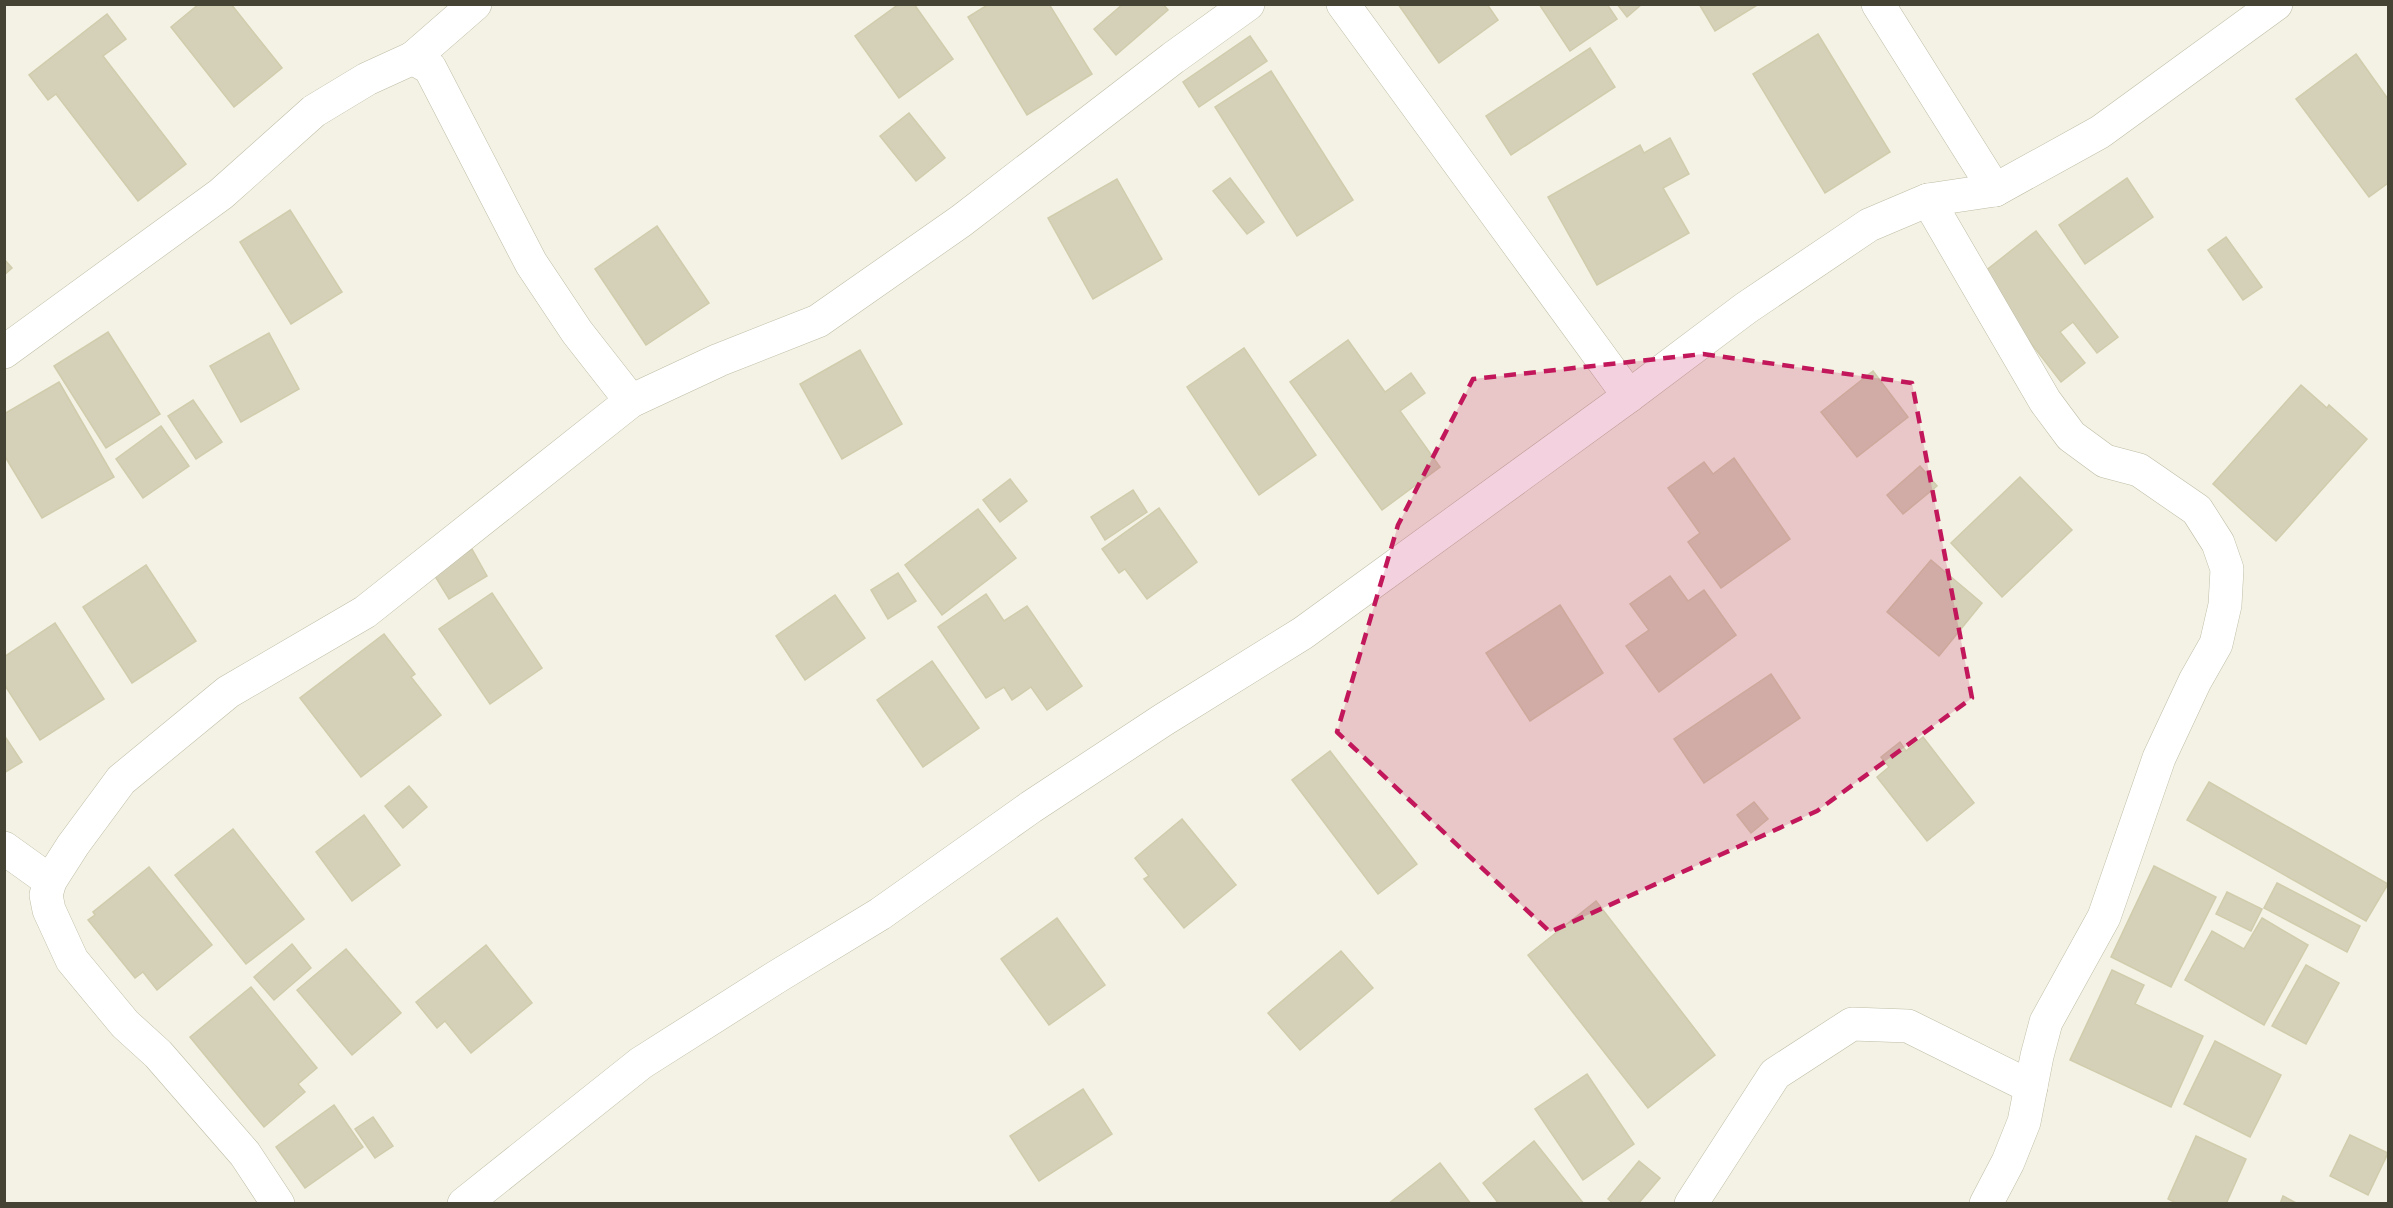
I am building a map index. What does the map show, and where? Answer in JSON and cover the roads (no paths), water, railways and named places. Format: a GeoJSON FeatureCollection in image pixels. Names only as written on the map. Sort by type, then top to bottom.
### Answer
{"type":"FeatureCollection","features":[{"type":"Feature","properties":{"kind":"street"},"geometry":{"type":"LineString","coordinates":[[4,352],[221,194],[314,111],[367,79],[413,58],[475,4]]}},
{"type":"Feature","properties":{"kind":"street"},"geometry":{"type":"LineString","coordinates":[[278,1203],[245,1154],[158,1054],[124,1024],[72,960],[49,910],[46,895],[50,881],[120,780],[228,692],[365,612],[631,401],[719,360],[818,321],[961,221],[1173,58],[1248,4]]}},
{"type":"Feature","properties":{"kind":"street"},"geometry":{"type":"LineString","coordinates":[[1343,4],[1629,396]]}},
{"type":"Feature","properties":{"kind":"street"},"geometry":{"type":"LineString","coordinates":[[1357,4],[1427,98],[1629,396]]}},
{"type":"Feature","properties":{"kind":"street"},"geometry":{"type":"LineString","coordinates":[[1878,4],[1995,190]]}},
{"type":"Feature","properties":{"kind":"street"},"geometry":{"type":"LineString","coordinates":[[464,1203],[641,1063],[880,914],[1031,807],[1163,720],[1303,633],[1746,308],[1869,225],[1928,200],[1995,190],[2100,132],[2276,4]]}},
{"type":"Feature","properties":{"kind":"street"},"geometry":{"type":"LineString","coordinates":[[413,58],[430,68],[531,263],[578,332],[631,401]]}},
{"type":"Feature","properties":{"kind":"street"},"geometry":{"type":"LineString","coordinates":[[1928,200],[2045,401],[2071,436],[2105,461],[2139,470],[2197,510],[2218,543],[2227,568],[2225,605],[2216,644],[2195,681],[2159,758],[2104,917],[2046,1022],[2025,1122],[2008,1162],[1986,1203]]}},
{"type":"Feature","properties":{"kind":"street"},"geometry":{"type":"LineString","coordinates":[[4,848],[50,881]]}},
{"type":"Feature","properties":{"kind":"street"},"geometry":{"type":"LineString","coordinates":[[1691,1203],[1775,1074],[1851,1024],[1908,1026],[2031,1087]]}}]}
